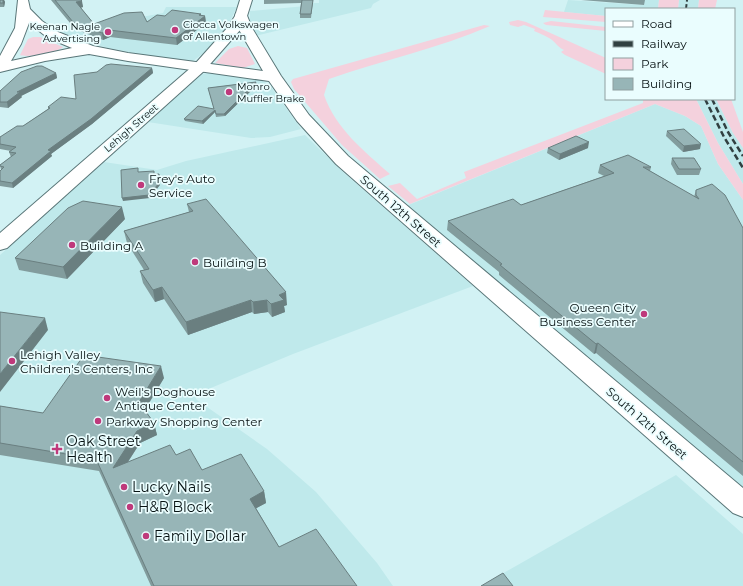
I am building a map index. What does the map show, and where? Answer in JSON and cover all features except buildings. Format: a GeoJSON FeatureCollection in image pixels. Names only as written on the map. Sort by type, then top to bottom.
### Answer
{"type":"FeatureCollection","features":[{"type":"Feature","properties":{"kind":"street","name":"Lehigh Street"},"geometry":{"type":"LineString","coordinates":[[0,244],[200,68],[225,40],[241,16],[246,0]]}},
{"type":"Feature","properties":{"kind":"street"},"geometry":{"type":"LineString","coordinates":[[23,5],[36,23],[50,34],[90,50],[200,68],[274,77]]}},
{"type":"Feature","properties":{"kind":"street"},"geometry":{"type":"LineString","coordinates":[[0,67],[18,38],[23,24],[23,5]]}},
{"type":"Feature","properties":{"kind":"street","name":"South 12th Street"},"geometry":{"type":"LineString","coordinates":[[241,16],[245,28],[274,77],[303,118],[342,160],[743,505]]}},
{"type":"Feature","properties":{"kind":"street"},"geometry":{"type":"LineString","coordinates":[[0,67],[45,57],[90,50]]}},
{"type":"Feature","properties":{"kind":"shaded area"},"geometry":{"type":"Polygon","coordinates":[[[319,0],[380,0],[373,4],[371,8],[255,36],[250,22],[250,11],[306,6],[307,3],[319,3],[319,0]]]}},
{"type":"Feature","properties":{"kind":"shaded area"},"geometry":{"type":"Polygon","coordinates":[[[568,0],[643,5],[644,0],[659,0],[658,8],[605,8],[605,16],[564,12],[568,0]]]}},
{"type":"Feature","properties":{"kind":"shaded area"},"geometry":{"type":"Polygon","coordinates":[[[679,0],[699,0],[698,8],[678,8],[679,0]]]}},
{"type":"Feature","properties":{"kind":"shaded area"},"geometry":{"type":"Polygon","coordinates":[[[166,7],[237,7],[229,23],[209,49],[193,61],[151,56],[108,48],[61,32],[163,13],[166,7]]]}},
{"type":"Feature","properties":{"kind":"shaded area"},"geometry":{"type":"Polygon","coordinates":[[[209,73],[257,79],[269,84],[301,129],[270,137],[251,138],[148,122],[202,74],[209,73]]]}},
{"type":"Feature","properties":{"kind":"shaded area"},"geometry":{"type":"Polygon","coordinates":[[[696,100],[716,100],[733,133],[743,148],[743,184],[718,143],[696,100]]]}},
{"type":"Feature","properties":{"kind":"shaded area","name":"Queen City Business Center"},"geometry":{"type":"Polygon","coordinates":[[[655,104],[685,116],[701,126],[718,164],[743,200],[743,491],[406,206],[655,104]]]}},
{"type":"Feature","properties":{"kind":"shaded area"},"geometry":{"type":"Polygon","coordinates":[[[305,135],[344,173],[473,286],[293,354],[194,395],[197,400],[267,449],[316,492],[377,563],[393,586],[0,586],[0,255],[104,162],[157,170],[186,161],[305,135]]]}},
{"type":"Feature","properties":{"kind":"shaded area"},"geometry":{"type":"Polygon","coordinates":[[[676,475],[743,534],[743,586],[489,586],[500,575],[676,475]]]}},
{"type":"Feature","properties":{"kind":"green space"},"geometry":{"type":"Polygon","coordinates":[[[659,0],[679,0],[678,8],[658,8],[659,0]]]}},
{"type":"Feature","properties":{"kind":"green space"},"geometry":{"type":"Polygon","coordinates":[[[699,0],[717,0],[715,8],[698,8],[699,0]]]}},
{"type":"Feature","properties":{"kind":"green space"},"geometry":{"type":"Polygon","coordinates":[[[545,10],[605,16],[605,22],[543,17],[545,10]]]}},
{"type":"Feature","properties":{"kind":"green space"},"geometry":{"type":"Polygon","coordinates":[[[518,20],[526,22],[605,58],[605,74],[565,55],[561,52],[564,50],[551,39],[534,31],[535,29],[524,25],[518,27],[510,25],[509,22],[518,20]]]}},
{"type":"Feature","properties":{"kind":"green space"},"geometry":{"type":"Polygon","coordinates":[[[551,21],[605,27],[605,31],[546,25],[543,23],[551,21]]]}},
{"type":"Feature","properties":{"kind":"green space"},"geometry":{"type":"Polygon","coordinates":[[[484,25],[490,26],[430,48],[329,79],[324,95],[329,107],[343,129],[352,139],[390,174],[380,179],[342,145],[294,89],[291,82],[293,79],[484,25]]]}},
{"type":"Feature","properties":{"kind":"green space"},"geometry":{"type":"Polygon","coordinates":[[[40,37],[63,47],[55,51],[42,54],[29,56],[20,55],[28,39],[40,37]]]}},
{"type":"Feature","properties":{"kind":"green space"},"geometry":{"type":"Polygon","coordinates":[[[238,46],[247,48],[255,64],[243,68],[215,63],[229,49],[238,46]]]}},
{"type":"Feature","properties":{"kind":"green space"},"geometry":{"type":"Polygon","coordinates":[[[643,100],[696,100],[718,143],[743,184],[743,200],[718,164],[701,126],[685,116],[655,104],[410,204],[388,186],[400,183],[417,199],[466,178],[464,172],[643,103],[643,100]]]}},
{"type":"Feature","properties":{"kind":"green space"},"geometry":{"type":"Polygon","coordinates":[[[716,100],[731,100],[743,132],[743,148],[733,133],[716,100]]]}},
{"type":"Feature","properties":{"kind":"railway"},"geometry":{"type":"LineString","coordinates":[[686,8],[687,0]]}},
{"type":"Feature","properties":{"kind":"railway"},"geometry":{"type":"LineString","coordinates":[[706,100],[724,137],[743,168]]}},
{"type":"Feature","properties":{"kind":"railway"},"geometry":{"type":"LineString","coordinates":[[712,100],[728,132],[743,156]]}},
{"type":"Feature","properties":{"kind":"place","name":"Ciocca Volkswagen of Allentown"},"geometry":{"type":"Point","coordinates":[175,30]}},
{"type":"Feature","properties":{"kind":"place","name":"Keenan Nagle Advertising"},"geometry":{"type":"Point","coordinates":[108,32]}},
{"type":"Feature","properties":{"kind":"place","name":"Monro Muffler Brake"},"geometry":{"type":"Point","coordinates":[229,92]}},
{"type":"Feature","properties":{"kind":"place","name":"Frey's Auto Service"},"geometry":{"type":"Point","coordinates":[141,185]}},
{"type":"Feature","properties":{"kind":"place","name":"Building A"},"geometry":{"type":"Point","coordinates":[72,245]}},
{"type":"Feature","properties":{"kind":"place","name":"Building B"},"geometry":{"type":"Point","coordinates":[195,262]}},
{"type":"Feature","properties":{"kind":"place","name":"Queen City Business Center"},"geometry":{"type":"Point","coordinates":[644,314]}},
{"type":"Feature","properties":{"kind":"place","name":"Lehigh Valley Children's Centers, Inc"},"geometry":{"type":"Point","coordinates":[12,361]}},
{"type":"Feature","properties":{"kind":"place","name":"Weil's Doghouse Antique Center"},"geometry":{"type":"Point","coordinates":[107,398]}},
{"type":"Feature","properties":{"kind":"place","name":"Parkway Shopping Center"},"geometry":{"type":"Point","coordinates":[98,421]}},
{"type":"Feature","properties":{"kind":"place","name":"Oak Street Health"},"geometry":{"type":"Point","coordinates":[57,449]}},
{"type":"Feature","properties":{"kind":"place","name":"Lucky Nails"},"geometry":{"type":"Point","coordinates":[124,487]}},
{"type":"Feature","properties":{"kind":"place","name":"H&R Block"},"geometry":{"type":"Point","coordinates":[130,507]}},
{"type":"Feature","properties":{"kind":"place","name":"Family Dollar"},"geometry":{"type":"Point","coordinates":[146,536]}}]}
